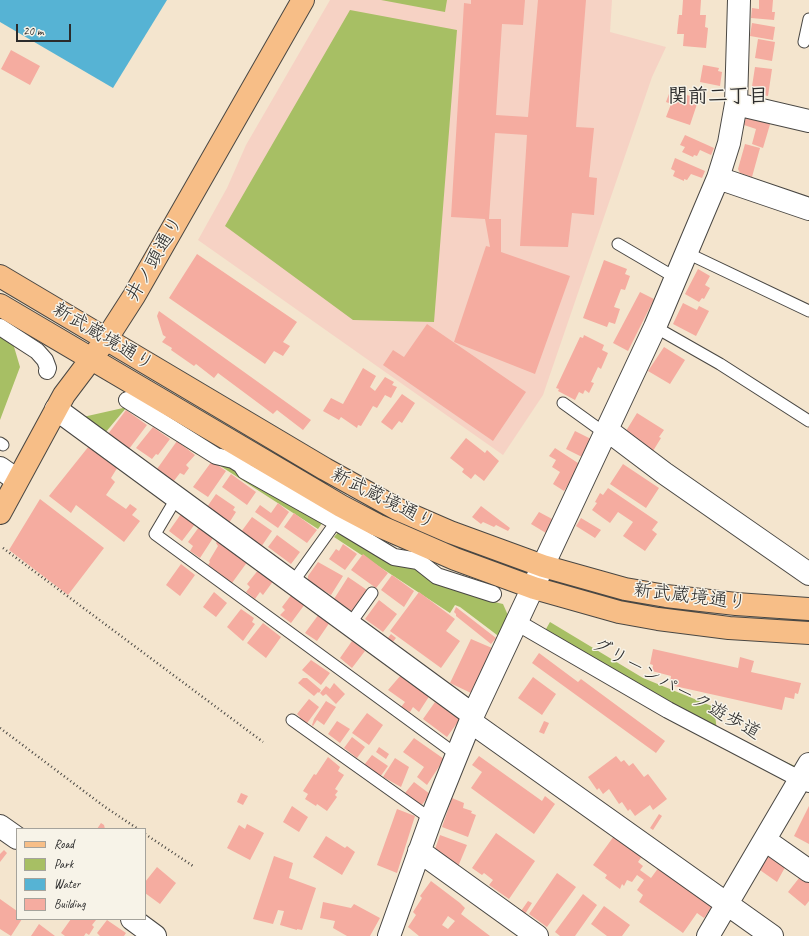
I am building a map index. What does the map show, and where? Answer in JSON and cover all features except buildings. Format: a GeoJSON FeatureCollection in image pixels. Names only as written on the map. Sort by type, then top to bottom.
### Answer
{"type":"FeatureCollection","features":[{"type":"Feature","properties":{"kind":"main road","name":"井ノ頭通り"},"geometry":{"type":"LineString","coordinates":[[0,513],[56,409],[71,385],[107,338],[134,296],[303,0]]}},
{"type":"Feature","properties":{"kind":"main road","name":"新武蔵境通り"},"geometry":{"type":"LineString","coordinates":[[0,276],[107,338],[325,469],[397,509],[456,535],[543,566],[625,589],[666,596],[809,608]]}},
{"type":"Feature","properties":{"kind":"main road","name":"新武蔵境通り"},"geometry":{"type":"LineString","coordinates":[[0,305],[341,506],[377,525],[455,559],[534,588],[613,610],[658,619],[729,628],[809,633]]}},
{"type":"Feature","properties":{"kind":"street"},"geometry":{"type":"LineString","coordinates":[[389,936],[431,819],[472,719],[655,327],[718,178],[729,143],[736,104],[739,0]]}},
{"type":"Feature","properties":{"kind":"street"},"geometry":{"type":"LineString","coordinates":[[736,104],[809,121]]}},
{"type":"Feature","properties":{"kind":"street"},"geometry":{"type":"LineString","coordinates":[[718,178],[809,209]]}},
{"type":"Feature","properties":{"kind":"street"},"geometry":{"type":"LineString","coordinates":[[0,327],[37,351],[45,360],[48,368],[47,371]]}},
{"type":"Feature","properties":{"kind":"street"},"geometry":{"type":"LineString","coordinates":[[127,400],[216,456],[233,460],[241,465],[245,471],[336,522],[394,557],[418,561],[437,576],[493,594]]}},
{"type":"Feature","properties":{"kind":"street"},"geometry":{"type":"LineString","coordinates":[[56,409],[350,624],[472,719],[772,936]]}},
{"type":"Feature","properties":{"kind":"street"},"geometry":{"type":"LineString","coordinates":[[606,432],[809,574]]}},
{"type":"Feature","properties":{"kind":"street"},"geometry":{"type":"LineString","coordinates":[[0,468],[17,480]]}},
{"type":"Feature","properties":{"kind":"street","name":"グリーンパーク遊歩道"},"geometry":{"type":"LineString","coordinates":[[525,627],[668,710],[806,776]]}},
{"type":"Feature","properties":{"kind":"street"},"geometry":{"type":"LineString","coordinates":[[708,936],[765,840],[806,776]]}},
{"type":"Feature","properties":{"kind":"street"},"geometry":{"type":"LineString","coordinates":[[0,826],[16,837]]}},
{"type":"Feature","properties":{"kind":"street"},"geometry":{"type":"LineString","coordinates":[[765,840],[809,871]]}},
{"type":"Feature","properties":{"kind":"street"},"geometry":{"type":"LineString","coordinates":[[420,851],[537,936]]}},
{"type":"Feature","properties":{"kind":"street"},"geometry":{"type":"LineString","coordinates":[[133,920],[155,936]]}},
{"type":"Feature","properties":{"kind":"lane"},"geometry":{"type":"LineString","coordinates":[[804,42],[809,18]]}},
{"type":"Feature","properties":{"kind":"lane"},"geometry":{"type":"LineString","coordinates":[[618,244],[676,278]]}},
{"type":"Feature","properties":{"kind":"lane"},"geometry":{"type":"LineString","coordinates":[[687,253],[809,311]]}},
{"type":"Feature","properties":{"kind":"lane"},"geometry":{"type":"LineString","coordinates":[[655,327],[720,364],[809,421]]}},
{"type":"Feature","properties":{"kind":"lane"},"geometry":{"type":"LineString","coordinates":[[563,403],[606,432]]}},
{"type":"Feature","properties":{"kind":"lane"},"geometry":{"type":"LineString","coordinates":[[177,497],[156,534],[457,755]]}},
{"type":"Feature","properties":{"kind":"lane"},"geometry":{"type":"LineString","coordinates":[[293,582],[336,522]]}},
{"type":"Feature","properties":{"kind":"lane"},"geometry":{"type":"LineString","coordinates":[[350,624],[372,593]]}},
{"type":"Feature","properties":{"kind":"lane"},"geometry":{"type":"LineString","coordinates":[[292,720],[431,819]]}},
{"type":"Feature","properties":{"kind":"path"},"geometry":{"type":"LineString","coordinates":[[2,548],[263,742]]}},
{"type":"Feature","properties":{"kind":"path"},"geometry":{"type":"LineString","coordinates":[[0,728],[104,807],[136,828]]}},
{"type":"Feature","properties":{"kind":"path"},"geometry":{"type":"LineString","coordinates":[[146,835],[193,866]]}},
{"type":"Feature","properties":{"kind":"shaded area"},"geometry":{"type":"Polygon","coordinates":[[[330,0],[612,0],[610,32],[666,47],[652,77],[543,395],[503,455],[198,240],[227,188],[246,145],[330,0]]]}},
{"type":"Feature","properties":{"kind":"green space"},"geometry":{"type":"Polygon","coordinates":[[[381,0],[447,0],[445,12],[381,0]]]}},
{"type":"Feature","properties":{"kind":"green space"},"geometry":{"type":"Polygon","coordinates":[[[350,10],[457,30],[434,322],[353,320],[225,226],[350,10]]]}},
{"type":"Feature","properties":{"kind":"green space"},"geometry":{"type":"Polygon","coordinates":[[[0,333],[12,340],[20,367],[0,420],[0,333]]]}},
{"type":"Feature","properties":{"kind":"green space"},"geometry":{"type":"Polygon","coordinates":[[[127,403],[325,519],[318,529],[211,460],[196,454],[126,408],[105,433],[83,417],[123,408],[127,403]]]}},
{"type":"Feature","properties":{"kind":"green space"},"geometry":{"type":"Polygon","coordinates":[[[341,529],[490,601],[503,604],[510,620],[501,638],[460,607],[455,605],[450,613],[334,537],[341,529]]]}},
{"type":"Feature","properties":{"kind":"green space"},"geometry":{"type":"Polygon","coordinates":[[[550,622],[643,678],[714,707],[717,731],[795,766],[785,781],[538,643],[550,622]]]}},
{"type":"Feature","properties":{"kind":"water"},"geometry":{"type":"Polygon","coordinates":[[[0,0],[167,0],[113,88],[0,22],[0,0]]]}},
{"type":"Feature","properties":{"kind":"district","name":"関前二丁目"},"geometry":{"type":"Point","coordinates":[718,97]}}]}
